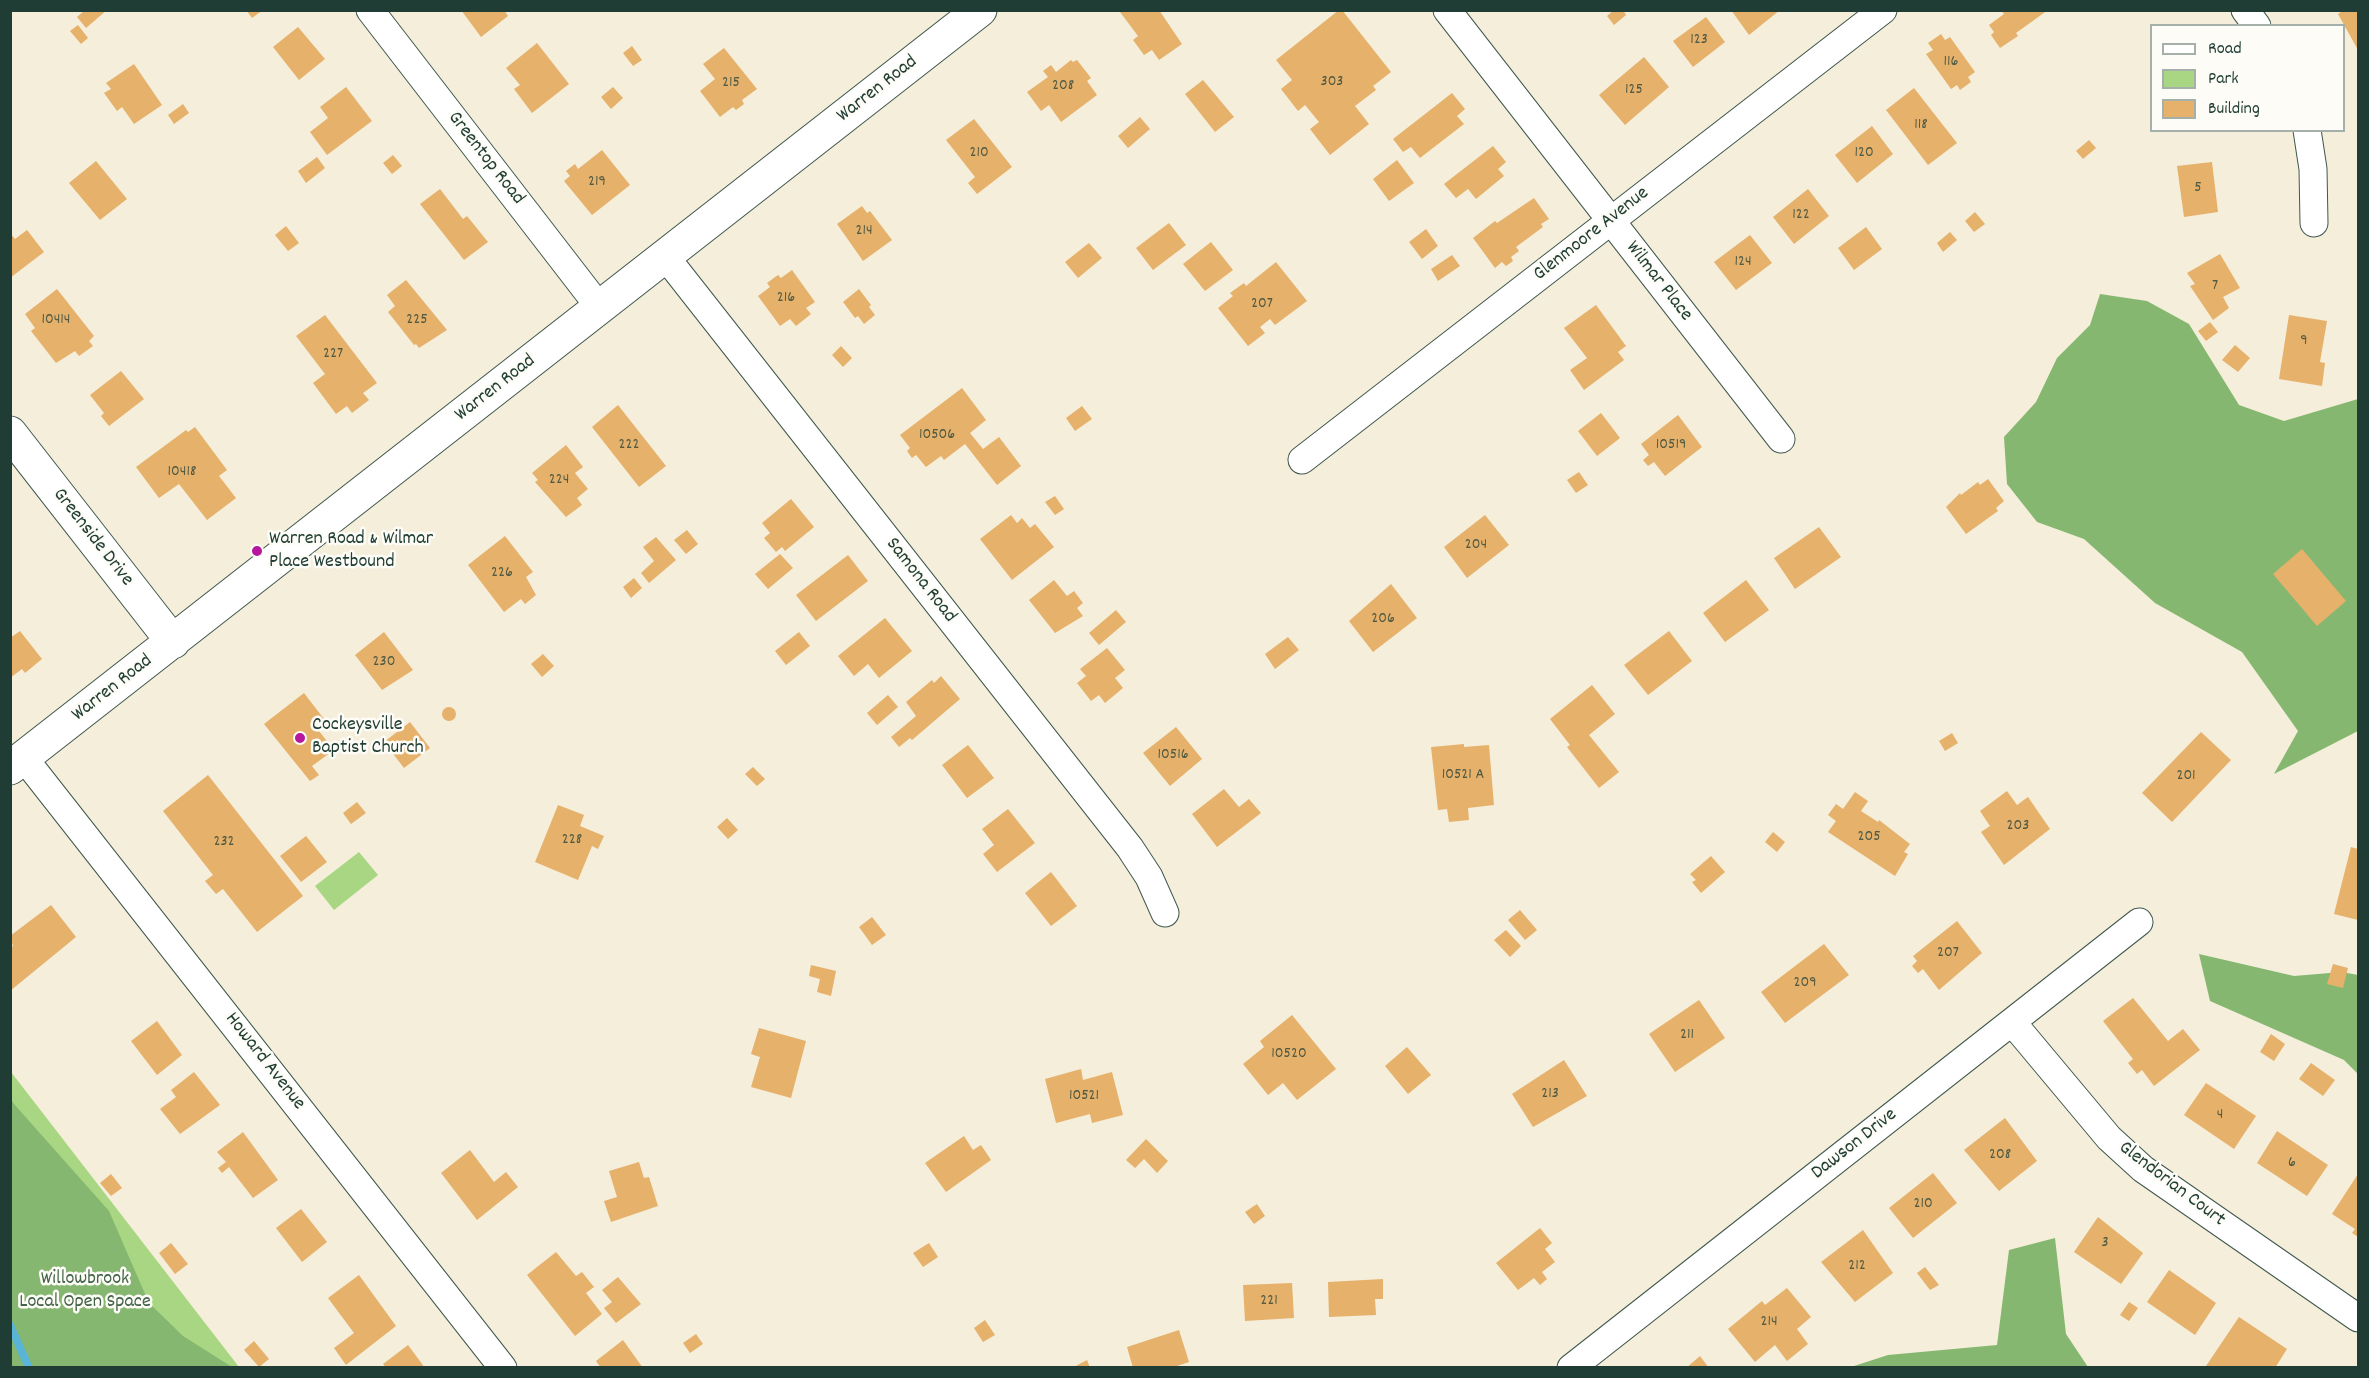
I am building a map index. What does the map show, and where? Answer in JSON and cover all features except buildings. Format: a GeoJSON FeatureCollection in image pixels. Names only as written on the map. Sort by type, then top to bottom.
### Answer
{"type":"FeatureCollection","features":[{"type":"Feature","properties":{"kind":"street","name":"Greentop Road"},"geometry":{"type":"LineString","coordinates":[[370,10],[600,308]]}},
{"type":"Feature","properties":{"kind":"street","name":"Warren Road"},"geometry":{"type":"LineString","coordinates":[[17,763],[980,10]]}},
{"type":"Feature","properties":{"kind":"street","name":"Wilmar Place"},"geometry":{"type":"LineString","coordinates":[[1447,10],[1781,440]]}},
{"type":"Feature","properties":{"kind":"street","name":"Glenmoore Avenue"},"geometry":{"type":"LineString","coordinates":[[1302,460],[1883,10]]}},
{"type":"Feature","properties":{"kind":"street"},"geometry":{"type":"LineString","coordinates":[[2245,10],[2256,24]]}},
{"type":"Feature","properties":{"kind":"street"},"geometry":{"type":"LineString","coordinates":[[2307,132],[2313,169],[2314,223]]}},
{"type":"Feature","properties":{"kind":"street","name":"Samona Road"},"geometry":{"type":"LineString","coordinates":[[665,256],[1130,848],[1149,877],[1165,913]]}},
{"type":"Feature","properties":{"kind":"street","name":"Greenside Drive"},"geometry":{"type":"LineString","coordinates":[[10,433],[173,642]]}},
{"type":"Feature","properties":{"kind":"street","name":"Howard Avenue"},"geometry":{"type":"LineString","coordinates":[[17,763],[503,1368]]}},
{"type":"Feature","properties":{"kind":"street","name":"Dawson Drive"},"geometry":{"type":"LineString","coordinates":[[1571,1368],[2139,922]]}},
{"type":"Feature","properties":{"kind":"street","name":"Glendorian Court"},"geometry":{"type":"LineString","coordinates":[[2012,1022],[2109,1138],[2143,1169],[2358,1318]]}},
{"type":"Feature","properties":{"kind":"green space"},"geometry":{"type":"Polygon","coordinates":[[[2100,294],[2147,301],[2189,324],[2239,405],[2284,421],[2358,399],[2358,731],[2274,774],[2298,731],[2242,652],[2155,603],[2084,539],[2037,522],[2007,484],[2004,437],[2036,402],[2057,358],[2090,325],[2100,294]]]}},
{"type":"Feature","properties":{"kind":"green space"},"geometry":{"type":"Polygon","coordinates":[[[359,852],[378,875],[334,910],[315,886],[359,852]]]}},
{"type":"Feature","properties":{"kind":"green space"},"geometry":{"type":"Polygon","coordinates":[[[2199,954],[2294,976],[2342,972],[2358,975],[2358,1074],[2344,1060],[2210,1001],[2199,954]]]}},
{"type":"Feature","properties":{"kind":"green space","name":"Willowbrook Local Open Space"},"geometry":{"type":"Polygon","coordinates":[[[11,1072],[239,1367],[11,1367],[11,1072]]]}},
{"type":"Feature","properties":{"kind":"green space","name":"Willowbrook Local Open Space"},"geometry":{"type":"Polygon","coordinates":[[[10,1097],[109,1211],[149,1303],[183,1336],[232,1367],[11,1367],[10,1097]]]}},
{"type":"Feature","properties":{"kind":"green space"},"geometry":{"type":"Polygon","coordinates":[[[2055,1238],[2066,1334],[2088,1367],[1851,1367],[1888,1355],[1997,1345],[2009,1250],[2055,1238]]]}},
{"type":"Feature","properties":{"kind":"waterway"},"geometry":{"type":"LineString","coordinates":[[10,1325],[29,1368]]}},
{"type":"Feature","properties":{"kind":"place","name":"Warren Road & Wilmar Place Westbound"},"geometry":{"type":"Point","coordinates":[257,551]}},
{"type":"Feature","properties":{"kind":"place","name":"Cockeysville Baptist Church"},"geometry":{"type":"Point","coordinates":[300,738]}}]}
